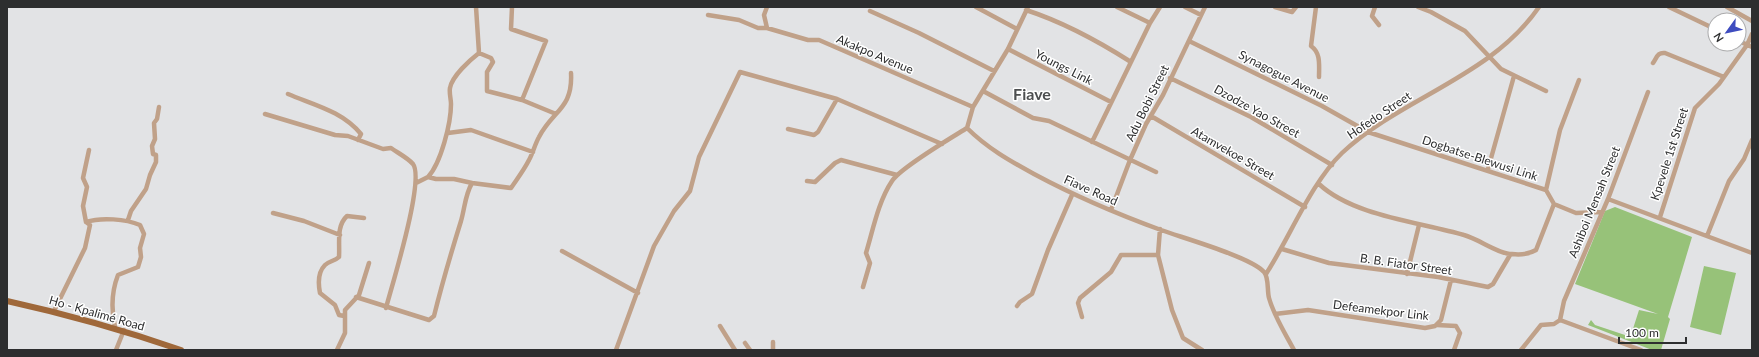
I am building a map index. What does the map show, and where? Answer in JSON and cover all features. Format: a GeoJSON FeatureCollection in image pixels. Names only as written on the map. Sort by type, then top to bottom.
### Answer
{"type":"FeatureCollection","features":[{"type":"Feature","properties":{"kind":"main road","name":"Ho - Kpalimé Road"},"geometry":{"type":"LineString","coordinates":[[7,301],[54,311],[124,330],[181,350]]}},
{"type":"Feature","properties":{"kind":"street"},"geometry":{"type":"LineString","coordinates":[[476,7],[479,53]]}},
{"type":"Feature","properties":{"kind":"street"},"geometry":{"type":"LineString","coordinates":[[512,7],[511,29],[546,41],[522,100]]}},
{"type":"Feature","properties":{"kind":"street"},"geometry":{"type":"LineString","coordinates":[[767,7],[764,15],[767,28]]}},
{"type":"Feature","properties":{"kind":"street"},"geometry":{"type":"LineString","coordinates":[[976,7],[1017,29]]}},
{"type":"Feature","properties":{"kind":"street"},"geometry":{"type":"LineString","coordinates":[[1117,7],[1150,23]]}},
{"type":"Feature","properties":{"kind":"street"},"geometry":{"type":"LineString","coordinates":[[1092,142],[1150,23],[1160,7]]}},
{"type":"Feature","properties":{"kind":"street"},"geometry":{"type":"LineString","coordinates":[[1185,7],[1201,15]]}},
{"type":"Feature","properties":{"kind":"street","name":"Adu Bobi Street"},"geometry":{"type":"LineString","coordinates":[[1111,210],[1130,160],[1205,7]]}},
{"type":"Feature","properties":{"kind":"street"},"geometry":{"type":"LineString","coordinates":[[1275,7],[1292,12],[1296,7]]}},
{"type":"Feature","properties":{"kind":"street"},"geometry":{"type":"LineString","coordinates":[[1316,7],[1311,46],[1316,50],[1319,60],[1319,76]]}},
{"type":"Feature","properties":{"kind":"street"},"geometry":{"type":"LineString","coordinates":[[1374,7],[1372,16],[1379,25]]}},
{"type":"Feature","properties":{"kind":"street"},"geometry":{"type":"LineString","coordinates":[[1418,7],[1431,12],[1465,31],[1501,69],[1546,91]]}},
{"type":"Feature","properties":{"kind":"street","name":"Hofedo Street"},"geometry":{"type":"LineString","coordinates":[[1266,274],[1319,184],[1332,165],[1342,154],[1368,132],[1490,57],[1529,21],[1539,7]]}},
{"type":"Feature","properties":{"kind":"street"},"geometry":{"type":"LineString","coordinates":[[1669,7],[1707,25]]}},
{"type":"Feature","properties":{"kind":"street"},"geometry":{"type":"LineString","coordinates":[[1727,7],[1752,21]]}},
{"type":"Feature","properties":{"kind":"street"},"geometry":{"type":"LineString","coordinates":[[863,287],[870,263],[866,253],[885,195],[892,180],[897,175],[967,128],[973,107],[1008,49],[1027,9],[1050,18],[1103,45],[1131,62]]}},
{"type":"Feature","properties":{"kind":"street"},"geometry":{"type":"LineString","coordinates":[[870,11],[919,33],[994,71]]}},
{"type":"Feature","properties":{"kind":"street","name":"Akakpo Avenue"},"geometry":{"type":"LineString","coordinates":[[708,15],[739,20],[758,28],[767,28],[778,33],[819,40],[973,107]]}},
{"type":"Feature","properties":{"kind":"street","name":"Kpevele 1st Street"},"geometry":{"type":"LineString","coordinates":[[1747,45],[1752,34]]}},
{"type":"Feature","properties":{"kind":"street","name":"Synagogue Avenue"},"geometry":{"type":"LineString","coordinates":[[1189,41],[1310,100],[1368,132]]}},
{"type":"Feature","properties":{"kind":"street"},"geometry":{"type":"LineString","coordinates":[[1747,45],[1752,47]]}},
{"type":"Feature","properties":{"kind":"street","name":"Youngs Link"},"geometry":{"type":"LineString","coordinates":[[1008,49],[1111,102]]}},
{"type":"Feature","properties":{"kind":"street","name":"Kpevele 1st Street"},"geometry":{"type":"LineString","coordinates":[[1660,217],[1694,108],[1700,101],[1712,93],[1742,52]]}},
{"type":"Feature","properties":{"kind":"street"},"geometry":{"type":"LineString","coordinates":[[479,53],[491,58],[493,62],[488,72],[487,91],[522,100],[556,114]]}},
{"type":"Feature","properties":{"kind":"street"},"geometry":{"type":"LineString","coordinates":[[416,183],[428,177],[433,172],[448,133],[451,103],[450,87],[465,64],[479,53]]}},
{"type":"Feature","properties":{"kind":"street"},"geometry":{"type":"LineString","coordinates":[[1653,63],[1657,55],[1665,53],[1724,77]]}},
{"type":"Feature","properties":{"kind":"street"},"geometry":{"type":"LineString","coordinates":[[616,350],[654,246],[674,211],[690,191],[699,157],[740,72],[837,99],[942,144]]}},
{"type":"Feature","properties":{"kind":"street"},"geometry":{"type":"LineString","coordinates":[[428,177],[436,179],[454,179],[510,188],[540,136],[556,114],[565,105],[572,87],[571,73]]}},
{"type":"Feature","properties":{"kind":"street"},"geometry":{"type":"LineString","coordinates":[[1488,169],[1509,87],[1514,76]]}},
{"type":"Feature","properties":{"kind":"street","name":"Dzodze Yao Street"},"geometry":{"type":"LineString","coordinates":[[1170,78],[1251,117],[1332,165]]}},
{"type":"Feature","properties":{"kind":"street"},"geometry":{"type":"LineString","coordinates":[[1546,190],[1560,130],[1580,80]]}},
{"type":"Feature","properties":{"kind":"street"},"geometry":{"type":"LineString","coordinates":[[983,91],[1033,118],[1049,121],[1156,172]]}},
{"type":"Feature","properties":{"kind":"street","name":"Ashiboi Mensah Street"},"geometry":{"type":"LineString","coordinates":[[1560,320],[1564,301],[1608,199],[1648,92]]}},
{"type":"Feature","properties":{"kind":"street"},"geometry":{"type":"LineString","coordinates":[[288,94],[324,107],[339,115],[361,134],[358,140]]}},
{"type":"Feature","properties":{"kind":"street"},"geometry":{"type":"LineString","coordinates":[[788,130],[814,135],[818,132],[837,99]]}},
{"type":"Feature","properties":{"kind":"street"},"geometry":{"type":"LineString","coordinates":[[128,220],[131,212],[146,189],[156,162],[156,155],[153,154],[152,146],[155,139],[154,123],[157,119],[159,107]]}},
{"type":"Feature","properties":{"kind":"street"},"geometry":{"type":"LineString","coordinates":[[265,114],[358,140],[383,149],[391,148],[414,165],[416,183],[415,198],[386,308]]}},
{"type":"Feature","properties":{"kind":"street","name":"Atamvekoe Street"},"geometry":{"type":"LineString","coordinates":[[1151,116],[1305,207]]}},
{"type":"Feature","properties":{"kind":"street","name":"Fiave Road"},"geometry":{"type":"LineString","coordinates":[[967,128],[980,142],[1001,156],[1072,194],[1160,230],[1225,252],[1252,264],[1266,274]]}},
{"type":"Feature","properties":{"kind":"street"},"geometry":{"type":"LineString","coordinates":[[448,133],[471,130],[532,152]]}},
{"type":"Feature","properties":{"kind":"street","name":"Dogbatse-Blewusi Link"},"geometry":{"type":"LineString","coordinates":[[1368,132],[1428,153],[1488,169],[1546,190],[1554,204]]}},
{"type":"Feature","properties":{"kind":"street"},"geometry":{"type":"LineString","coordinates":[[1707,236],[1729,180],[1744,159],[1752,140]]}},
{"type":"Feature","properties":{"kind":"street"},"geometry":{"type":"LineString","coordinates":[[54,311],[85,248],[90,225],[86,222],[84,206],[87,188],[83,178],[90,150]]}},
{"type":"Feature","properties":{"kind":"street"},"geometry":{"type":"LineString","coordinates":[[807,181],[815,182],[835,163],[842,160],[897,175]]}},
{"type":"Feature","properties":{"kind":"street"},"geometry":{"type":"LineString","coordinates":[[356,298],[429,320],[434,316],[446,267],[462,219],[466,193],[472,183]]}},
{"type":"Feature","properties":{"kind":"street"},"geometry":{"type":"LineString","coordinates":[[1319,184],[1340,198],[1362,208],[1465,235],[1510,255],[1530,253],[1536,250],[1554,204],[1576,213],[1602,212]]}},
{"type":"Feature","properties":{"kind":"street"},"geometry":{"type":"LineString","coordinates":[[1017,306],[1032,294],[1048,250],[1072,194]]}},
{"type":"Feature","properties":{"kind":"street"},"geometry":{"type":"LineString","coordinates":[[1608,199],[1660,217],[1752,253]]}},
{"type":"Feature","properties":{"kind":"street"},"geometry":{"type":"LineString","coordinates":[[273,213],[304,221],[340,235]]}},
{"type":"Feature","properties":{"kind":"street"},"geometry":{"type":"LineString","coordinates":[[344,316],[339,315],[331,300],[320,293],[318,283],[319,275],[325,264],[336,260],[339,257],[340,229],[343,220],[347,216],[364,218]]}},
{"type":"Feature","properties":{"kind":"street"},"geometry":{"type":"LineString","coordinates":[[86,222],[98,218],[107,220],[128,220],[140,225],[144,234],[140,248],[141,257],[138,267],[118,275],[114,284],[111,307],[115,328]]}},
{"type":"Feature","properties":{"kind":"street"},"geometry":{"type":"LineString","coordinates":[[1407,274],[1419,224]]}},
{"type":"Feature","properties":{"kind":"street"},"geometry":{"type":"LineString","coordinates":[[1160,230],[1158,255],[1172,310],[1183,338],[1202,350]]}},
{"type":"Feature","properties":{"kind":"street","name":"B. B. Fiator Street"},"geometry":{"type":"LineString","coordinates":[[1282,249],[1329,263],[1438,277],[1490,287],[1510,255]]}},
{"type":"Feature","properties":{"kind":"street"},"geometry":{"type":"LineString","coordinates":[[562,251],[638,293]]}},
{"type":"Feature","properties":{"kind":"street"},"geometry":{"type":"LineString","coordinates":[[1082,317],[1078,303],[1080,298],[1111,272],[1121,255],[1158,255]]}},
{"type":"Feature","properties":{"kind":"street"},"geometry":{"type":"LineString","coordinates":[[337,350],[345,333],[344,316],[349,304],[359,295],[369,262]]}},
{"type":"Feature","properties":{"kind":"street"},"geometry":{"type":"LineString","coordinates":[[1266,274],[1267,293],[1275,314],[1294,350]]}},
{"type":"Feature","properties":{"kind":"street","name":"Defeamekpor Link"},"geometry":{"type":"LineString","coordinates":[[1275,314],[1308,310],[1425,328],[1437,325],[1441,320],[1451,280]]}},
{"type":"Feature","properties":{"kind":"street"},"geometry":{"type":"LineString","coordinates":[[1521,350],[1541,324],[1554,324],[1560,320],[1641,350]]}},
{"type":"Feature","properties":{"kind":"street"},"geometry":{"type":"LineString","coordinates":[[1437,325],[1456,326],[1460,333],[1454,350]]}},
{"type":"Feature","properties":{"kind":"street"},"geometry":{"type":"LineString","coordinates":[[720,326],[735,350]]}},
{"type":"Feature","properties":{"kind":"street"},"geometry":{"type":"LineString","coordinates":[[116,350],[124,330]]}},
{"type":"Feature","properties":{"kind":"street"},"geometry":{"type":"LineString","coordinates":[[773,342],[773,350]]}},
{"type":"Feature","properties":{"kind":"street"},"geometry":{"type":"LineString","coordinates":[[745,343],[750,350]]}},
{"type":"Feature","properties":{"kind":"green space"},"geometry":{"type":"Polygon","coordinates":[[[1615,207],[1692,237],[1668,317],[1670,319],[1661,350],[1652,350],[1588,325],[1591,320],[1595,325],[1628,336],[1631,335],[1639,310],[1658,314],[1575,284],[1605,211],[1615,207]]]}},
{"type":"Feature","properties":{"kind":"green space"},"geometry":{"type":"Polygon","coordinates":[[[1704,266],[1736,273],[1721,335],[1690,327],[1704,266]]]}},
{"type":"Feature","properties":{"kind":"district","name":"Fiave"},"geometry":{"type":"Point","coordinates":[1032,93]}}]}
